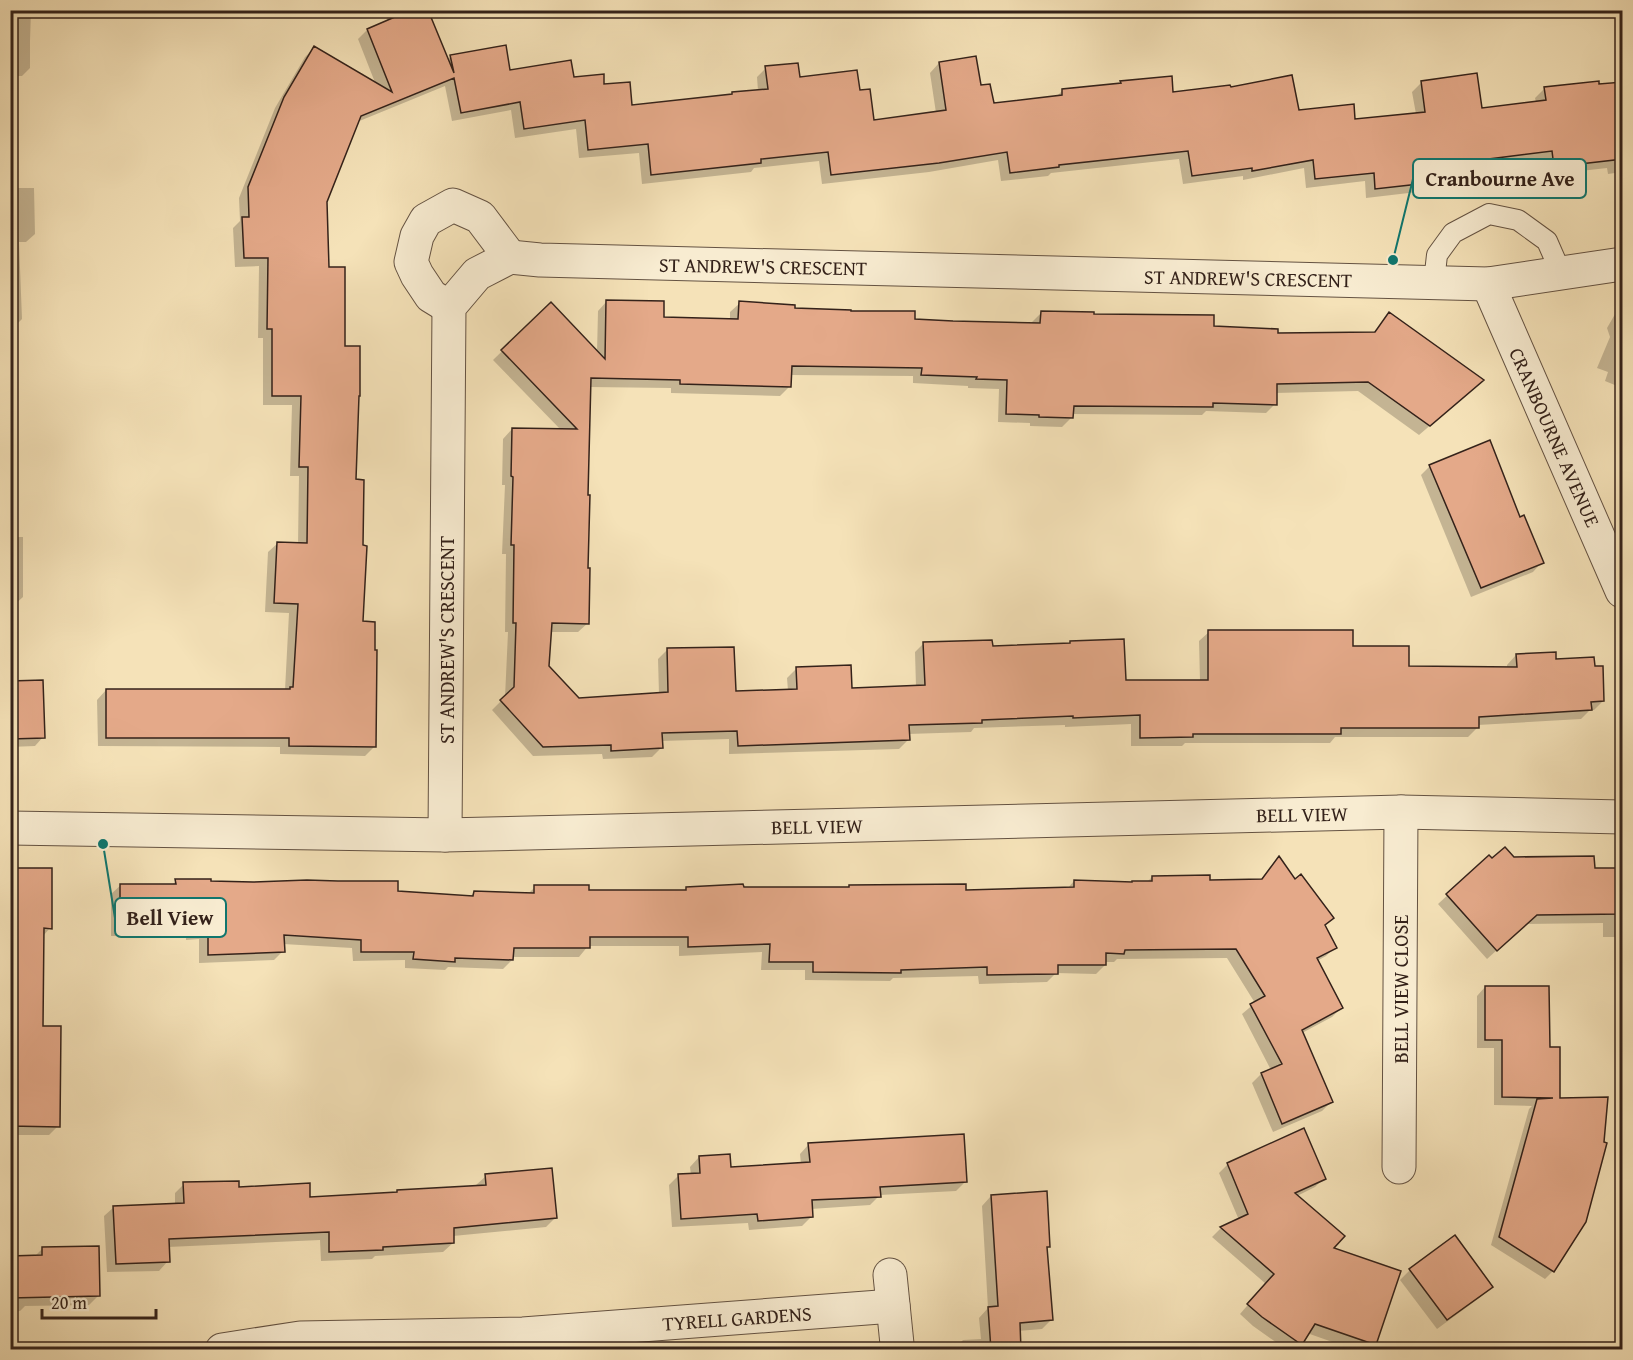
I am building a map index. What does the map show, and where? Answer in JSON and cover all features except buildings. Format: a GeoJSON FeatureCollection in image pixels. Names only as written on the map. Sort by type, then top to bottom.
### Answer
{"type":"FeatureCollection","features":[{"type":"Feature","properties":{"kind":"street"},"geometry":{"type":"LineString","coordinates":[[453,206],[480,217],[510,257],[477,274],[449,307],[431,296],[411,262],[417,236],[426,220],[453,206]]}},
{"type":"Feature","properties":{"kind":"street","name":"ST ANDREW'S CRESCENT"},"geometry":{"type":"LineString","coordinates":[[510,257],[540,260],[1488,284],[1623,264]]}},
{"type":"Feature","properties":{"kind":"street","name":"CRANBOURNE AVENUE"},"geometry":{"type":"LineString","coordinates":[[1488,284],[1623,591]]}},
{"type":"Feature","properties":{"kind":"street","name":"ST ANDREW'S CRESCENT"},"geometry":{"type":"LineString","coordinates":[[445,835],[449,307]]}},
{"type":"Feature","properties":{"kind":"street","name":"BELL VIEW"},"geometry":{"type":"LineString","coordinates":[[10,828],[445,835],[1401,812],[1623,817]]}},
{"type":"Feature","properties":{"kind":"street","name":"BELL VIEW CLOSE"},"geometry":{"type":"LineString","coordinates":[[1399,1167],[1401,812]]}},
{"type":"Feature","properties":{"kind":"street","name":"TYRELL GARDENS"},"geometry":{"type":"LineString","coordinates":[[222,1350],[300,1338],[523,1334],[892,1291],[897,1344]]}},
{"type":"Feature","properties":{"kind":"lane"},"geometry":{"type":"LineString","coordinates":[[1434,282],[1437,255],[1453,233],[1490,214],[1518,220],[1547,241],[1561,273]]}},
{"type":"Feature","properties":{"kind":"place","name":"Cranbourne Ave"},"geometry":{"type":"Point","coordinates":[1393,260]}},
{"type":"Feature","properties":{"kind":"place","name":"Bell View"},"geometry":{"type":"Point","coordinates":[103,844]}}]}
